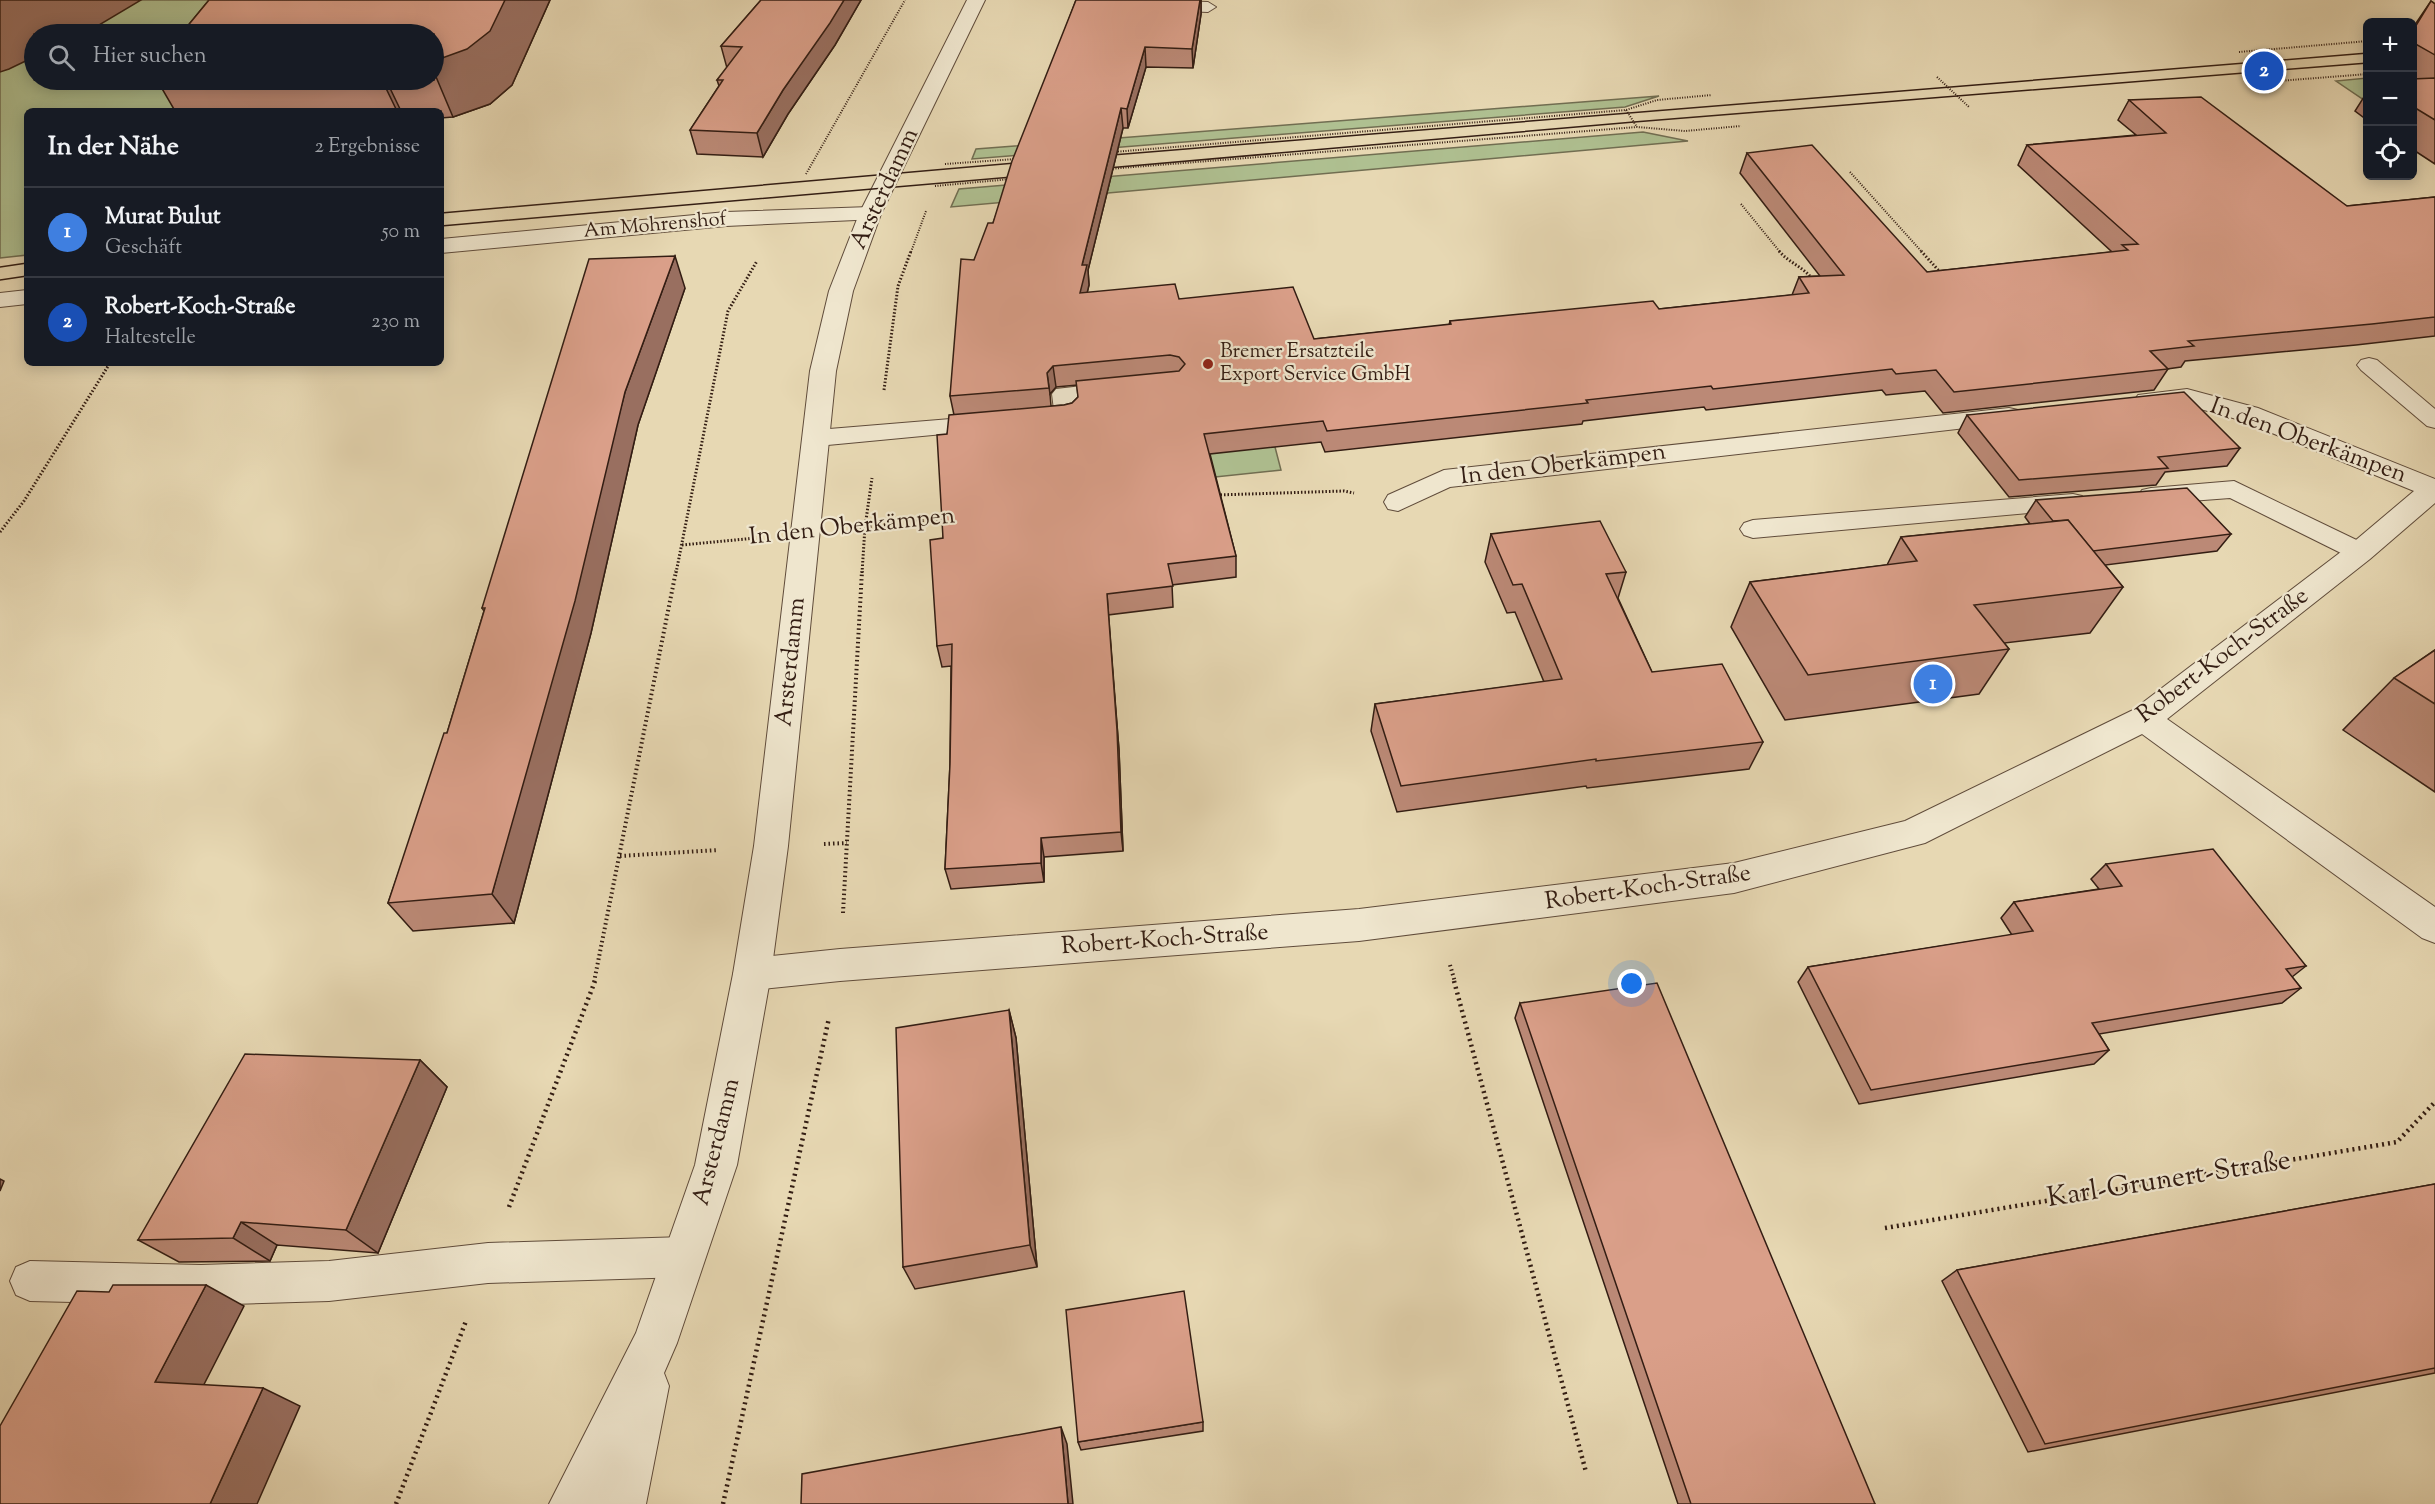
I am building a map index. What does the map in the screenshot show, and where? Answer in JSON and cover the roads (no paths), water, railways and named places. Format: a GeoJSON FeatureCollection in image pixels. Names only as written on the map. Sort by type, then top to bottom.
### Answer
{"type":"FeatureCollection","features":[{"type":"Feature","properties":{"kind":"street","name":"Arsterdamm"},"geometry":{"type":"LineString","coordinates":[[622,1504],[655,1343],[716,1165],[752,974],[771,846],[823,371],[841,291],[870,214],[976,0]]}},
{"type":"Feature","properties":{"kind":"street","name":"Am Mohrenshof"},"geometry":{"type":"LineString","coordinates":[[444,246],[726,219],[870,214]]}},
{"type":"Feature","properties":{"kind":"street"},"geometry":{"type":"LineString","coordinates":[[0,300],[24,297]]}},
{"type":"Feature","properties":{"kind":"street","name":"In den Oberkämpen"},"geometry":{"type":"LineString","coordinates":[[2128,403],[2187,397],[2249,414],[2435,488]]}},
{"type":"Feature","properties":{"kind":"street","name":"In den Oberkämpen"},"geometry":{"type":"LineString","coordinates":[[1398,502],[1444,479],[2035,413]]}},
{"type":"Feature","properties":{"kind":"street","name":"Robert-Koch-Straße"},"geometry":{"type":"LineString","coordinates":[[752,974],[840,965],[1359,925],[1437,916],[1734,878],[1913,833],[2144,719],[2360,552],[2435,488]]}},
{"type":"Feature","properties":{"kind":"street"},"geometry":{"type":"LineString","coordinates":[[2144,719],[2435,927]]}},
{"type":"Feature","properties":{"kind":"street","name":"Arsterdamm"},"geometry":{"type":"LineString","coordinates":[[573,1504],[655,1343]]}},
{"type":"Feature","properties":{"kind":"lane"},"geometry":{"type":"LineString","coordinates":[[1159,0],[1160,5],[1208,7]]}},
{"type":"Feature","properties":{"kind":"lane"},"geometry":{"type":"LineString","coordinates":[[2369,365],[2435,421]]}},
{"type":"Feature","properties":{"kind":"lane"},"geometry":{"type":"LineString","coordinates":[[817,438],[1066,417],[1064,394],[1139,387]]}},
{"type":"Feature","properties":{"kind":"lane"},"geometry":{"type":"LineString","coordinates":[[2129,498],[2234,489],[2360,552]]}},
{"type":"Feature","properties":{"kind":"lane"},"geometry":{"type":"LineString","coordinates":[[1753,530],[2094,501]]}},
{"type":"Feature","properties":{"kind":"lane"},"geometry":{"type":"LineString","coordinates":[[30,1281],[201,1285],[329,1281],[488,1263],[684,1257]]}},
{"type":"Feature","properties":{"kind":"tram line"},"geometry":{"type":"LineString","coordinates":[[1100,156],[2363,53]]}},
{"type":"Feature","properties":{"kind":"tram line"},"geometry":{"type":"LineString","coordinates":[[1096,169],[1634,122],[2363,63]]}},
{"type":"Feature","properties":{"kind":"tram line"},"geometry":{"type":"LineString","coordinates":[[444,213],[1028,162]]}},
{"type":"Feature","properties":{"kind":"tram line"},"geometry":{"type":"LineString","coordinates":[[444,226],[1024,176]]}},
{"type":"Feature","properties":{"kind":"tram line"},"geometry":{"type":"LineString","coordinates":[[0,267],[24,263]]}},
{"type":"Feature","properties":{"kind":"tram line"},"geometry":{"type":"LineString","coordinates":[[0,280],[24,276]]}},
{"type":"Feature","properties":{"kind":"place","name":"Robert-Koch-Straße"},"geometry":{"type":"Point","coordinates":[2264,71]}},
{"type":"Feature","properties":{"kind":"place","name":"Bremer Ersatzteile Export Service GmbH"},"geometry":{"type":"Point","coordinates":[1208,364]}},
{"type":"Feature","properties":{"kind":"place","name":"Murat Bulut"},"geometry":{"type":"Point","coordinates":[1933,684]}}]}
